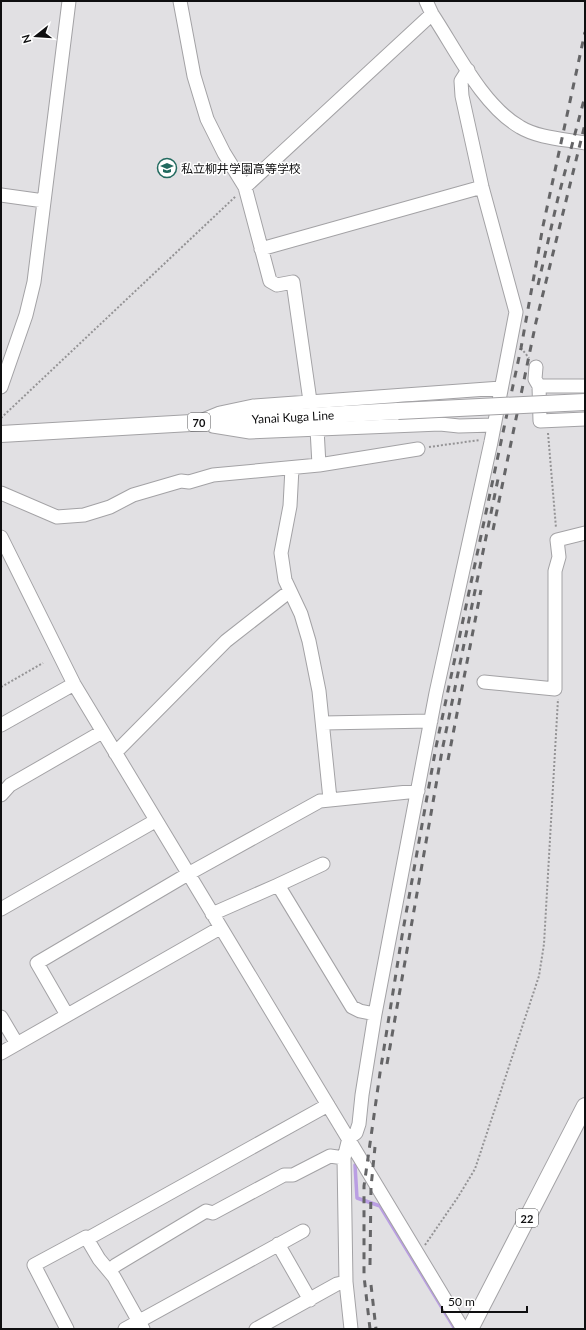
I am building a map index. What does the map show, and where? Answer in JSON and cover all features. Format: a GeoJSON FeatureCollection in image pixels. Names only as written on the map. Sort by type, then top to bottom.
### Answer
{"type":"FeatureCollection","features":[{"type":"Feature","properties":{"kind":"main road","name":"Yanai Kuga Line"},"geometry":{"type":"LineString","coordinates":[[1,434],[398,411],[585,402]]}},
{"type":"Feature","properties":{"kind":"main road","name":"22"},"geometry":{"type":"LineString","coordinates":[[470,1329],[585,1106]]}},
{"type":"Feature","properties":{"kind":"street"},"geometry":{"type":"LineString","coordinates":[[1,386],[26,315],[34,282],[69,1]]}},
{"type":"Feature","properties":{"kind":"street"},"geometry":{"type":"LineString","coordinates":[[180,1],[194,76],[207,119],[224,153],[245,187],[270,281],[277,285],[293,282],[310,401]]}},
{"type":"Feature","properties":{"kind":"street"},"geometry":{"type":"LineString","coordinates":[[426,1],[432,14],[491,104],[520,128],[539,134],[585,143]]}},
{"type":"Feature","properties":{"kind":"street"},"geometry":{"type":"LineString","coordinates":[[245,187],[432,14]]}},
{"type":"Feature","properties":{"kind":"street"},"geometry":{"type":"LineString","coordinates":[[351,1329],[346,1282],[344,1158],[349,1138],[356,1133],[360,1124],[362,1095],[375,1014],[431,721],[494,425],[516,312],[482,187],[462,96],[461,81],[468,70]]}},
{"type":"Feature","properties":{"kind":"street"},"geometry":{"type":"LineString","coordinates":[[261,249],[482,187]]}},
{"type":"Feature","properties":{"kind":"street"},"geometry":{"type":"LineString","coordinates":[[1,195],[44,201]]}},
{"type":"Feature","properties":{"kind":"street"},"geometry":{"type":"LineString","coordinates":[[536,367],[535,378],[539,386],[540,421],[585,419]]}},
{"type":"Feature","properties":{"kind":"street"},"geometry":{"type":"LineString","coordinates":[[539,386],[585,386]]}},
{"type":"Feature","properties":{"kind":"street"},"geometry":{"type":"LineString","coordinates":[[199,422],[220,413],[253,406],[501,388]]}},
{"type":"Feature","properties":{"kind":"street"},"geometry":{"type":"LineString","coordinates":[[438,392],[440,424]]}},
{"type":"Feature","properties":{"kind":"street"},"geometry":{"type":"LineString","coordinates":[[199,422],[250,432],[440,424],[458,426],[494,425]]}},
{"type":"Feature","properties":{"kind":"street"},"geometry":{"type":"LineString","coordinates":[[317,429],[319,465]]}},
{"type":"Feature","properties":{"kind":"street"},"geometry":{"type":"LineString","coordinates":[[1,492],[57,517],[84,515],[110,507],[133,495],[181,481],[189,482],[213,475],[319,465],[418,449]]}},
{"type":"Feature","properties":{"kind":"street"},"geometry":{"type":"LineString","coordinates":[[292,468],[290,506],[281,553],[285,580],[301,614],[309,641],[319,690],[330,799]]}},
{"type":"Feature","properties":{"kind":"street"},"geometry":{"type":"LineString","coordinates":[[484,682],[555,689],[555,571],[559,557],[557,540],[585,534]]}},
{"type":"Feature","properties":{"kind":"street"},"geometry":{"type":"LineString","coordinates":[[1,537],[74,684],[102,732],[464,1329]]}},
{"type":"Feature","properties":{"kind":"street"},"geometry":{"type":"LineString","coordinates":[[115,753],[226,641],[290,591]]}},
{"type":"Feature","properties":{"kind":"street"},"geometry":{"type":"LineString","coordinates":[[1,725],[74,684]]}},
{"type":"Feature","properties":{"kind":"street"},"geometry":{"type":"LineString","coordinates":[[323,723],[431,721]]}},
{"type":"Feature","properties":{"kind":"street"},"geometry":{"type":"LineString","coordinates":[[1,795],[10,785],[102,732]]}},
{"type":"Feature","properties":{"kind":"street"},"geometry":{"type":"LineString","coordinates":[[67,1015],[37,963],[188,874],[320,801],[418,791]]}},
{"type":"Feature","properties":{"kind":"street"},"geometry":{"type":"LineString","coordinates":[[1,909],[155,821]]}},
{"type":"Feature","properties":{"kind":"street"},"geometry":{"type":"LineString","coordinates":[[212,914],[323,864]]}},
{"type":"Feature","properties":{"kind":"street"},"geometry":{"type":"LineString","coordinates":[[278,885],[352,1007],[360,1011],[375,1014]]}},
{"type":"Feature","properties":{"kind":"street"},"geometry":{"type":"LineString","coordinates":[[1,1053],[220,928]]}},
{"type":"Feature","properties":{"kind":"street"},"geometry":{"type":"LineString","coordinates":[[1,1017],[17,1044]]}},
{"type":"Feature","properties":{"kind":"street"},"geometry":{"type":"LineString","coordinates":[[67,1329],[34,1265],[86,1237],[87,1239],[328,1105]]}},
{"type":"Feature","properties":{"kind":"street"},"geometry":{"type":"LineString","coordinates":[[109,1271],[116,1265],[206,1211],[213,1213],[284,1175],[293,1175],[330,1156],[344,1158]]}},
{"type":"Feature","properties":{"kind":"street"},"geometry":{"type":"LineString","coordinates":[[125,1329],[141,1325],[278,1244],[303,1231]]}},
{"type":"Feature","properties":{"kind":"street"},"geometry":{"type":"LineString","coordinates":[[87,1239],[98,1258],[109,1271],[141,1325]]}},
{"type":"Feature","properties":{"kind":"street"},"geometry":{"type":"LineString","coordinates":[[278,1244],[310,1300]]}},
{"type":"Feature","properties":{"kind":"street"},"geometry":{"type":"LineString","coordinates":[[256,1329],[337,1284],[346,1282]]}},
{"type":"Feature","properties":{"kind":"path"},"geometry":{"type":"LineString","coordinates":[[1,418],[245,187]]}},
{"type":"Feature","properties":{"kind":"path"},"geometry":{"type":"LineString","coordinates":[[511,336],[536,367]]}},
{"type":"Feature","properties":{"kind":"path"},"geometry":{"type":"LineString","coordinates":[[546,421],[557,540]]}},
{"type":"Feature","properties":{"kind":"path"},"geometry":{"type":"LineString","coordinates":[[418,449],[479,440],[490,442]]}},
{"type":"Feature","properties":{"kind":"path"},"geometry":{"type":"LineString","coordinates":[[1,687],[43,664]]}},
{"type":"Feature","properties":{"kind":"path"},"geometry":{"type":"LineString","coordinates":[[418,1252],[426,1244],[454,1203],[475,1168],[539,976],[544,944],[554,780],[558,698],[555,689]]}},
{"type":"Feature","properties":{"kind":"waterway"},"geometry":{"type":"LineString","coordinates":[[355,1165],[357,1198],[380,1206],[455,1329]]}},
{"type":"Feature","properties":{"kind":"railway"},"geometry":{"type":"LineString","coordinates":[[370,1329],[364,1276],[364,1186],[402,936],[436,747],[521,348],[543,226],[585,32]]}},
{"type":"Feature","properties":{"kind":"railway"},"geometry":{"type":"LineString","coordinates":[[538,285],[558,198],[585,96]]}},
{"type":"Feature","properties":{"kind":"railway"},"geometry":{"type":"LineString","coordinates":[[493,530],[536,322],[585,124]]}},
{"type":"Feature","properties":{"kind":"railway"},"geometry":{"type":"LineString","coordinates":[[387,1064],[442,751],[498,479]]}},
{"type":"Feature","properties":{"kind":"railway"},"geometry":{"type":"LineString","coordinates":[[448,760],[481,590]]}},
{"type":"Feature","properties":{"kind":"railway"},"geometry":{"type":"LineString","coordinates":[[370,1265],[371,1187],[375,1147]]}},
{"type":"Feature","properties":{"kind":"railway"},"geometry":{"type":"LineString","coordinates":[[371,1285],[376,1329]]}},
{"type":"Feature","properties":{"kind":"place","name":"私立柳井学園高等学校"},"geometry":{"type":"Point","coordinates":[167,168]}}]}
